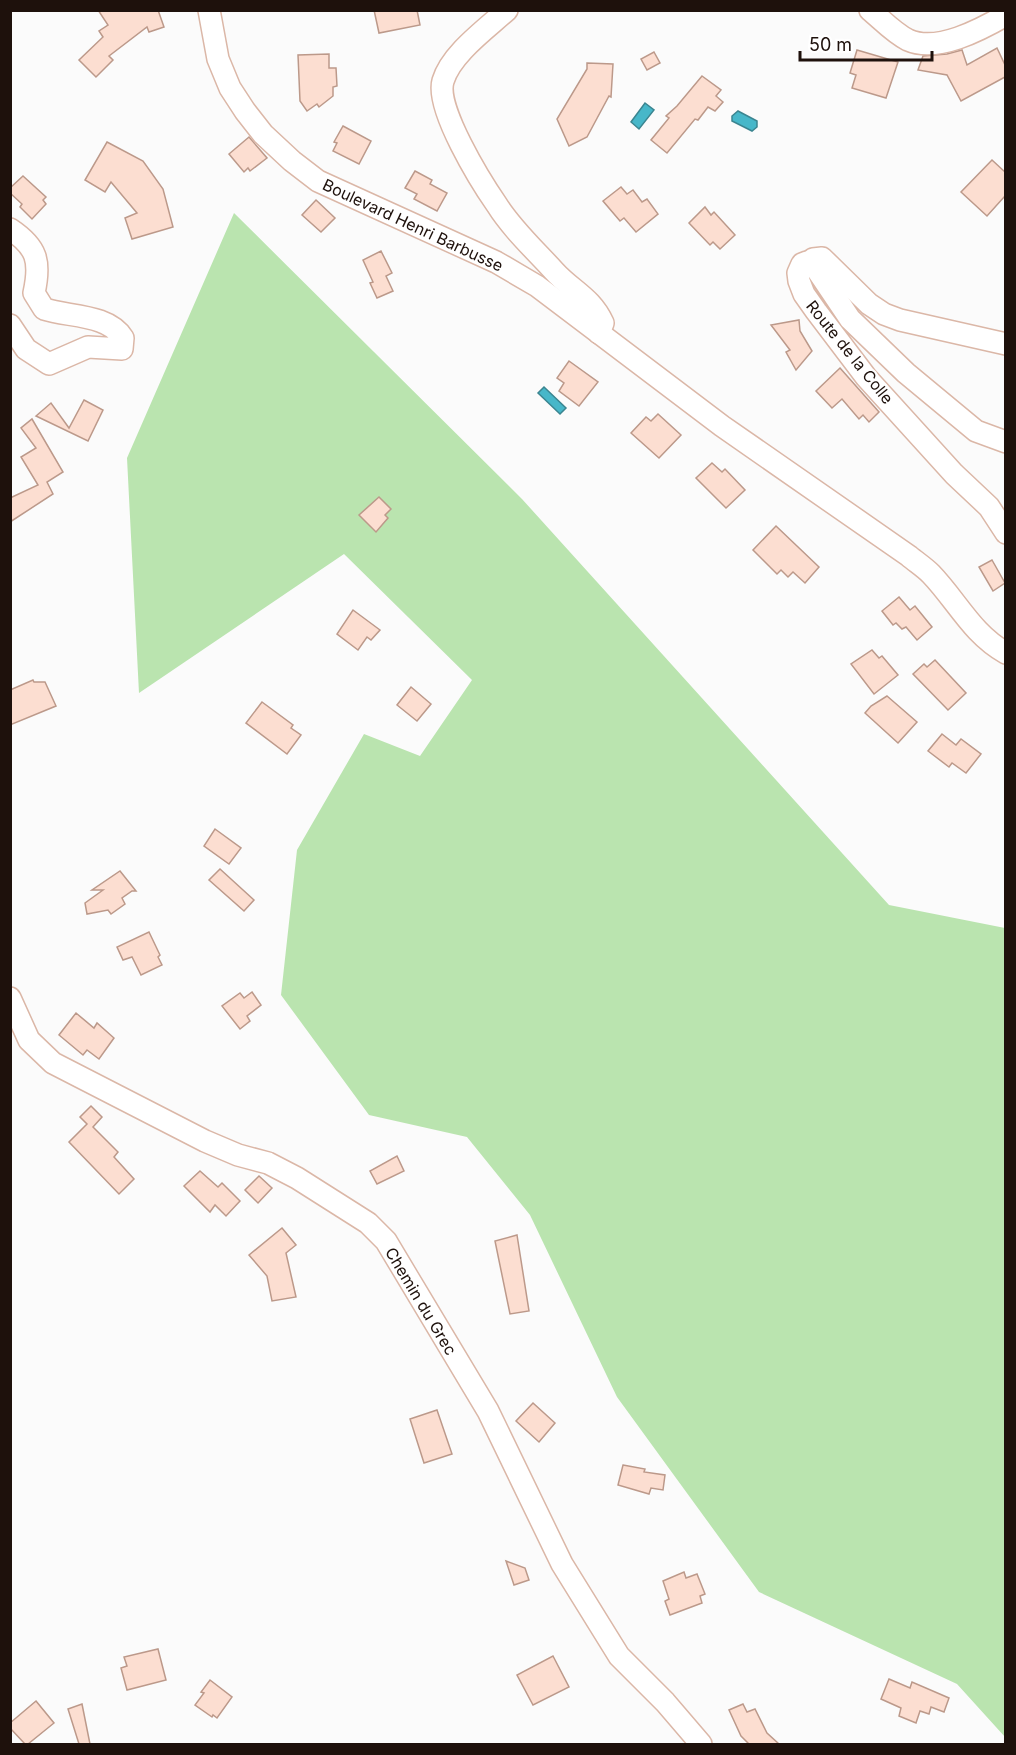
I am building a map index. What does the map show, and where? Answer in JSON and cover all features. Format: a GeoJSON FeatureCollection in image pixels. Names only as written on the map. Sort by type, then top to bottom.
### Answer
{"type":"FeatureCollection","features":[{"type":"Feature","properties":{"kind":"street","name":"Boulevard Henri Barbusse"},"geometry":{"type":"LineString","coordinates":[[209,10],[218,58],[230,88],[263,134],[292,161],[318,181],[495,262],[537,286],[722,426],[909,556],[930,573],[973,627],[992,646],[1005,653]]}},
{"type":"Feature","properties":{"kind":"street"},"geometry":{"type":"LineString","coordinates":[[507,10],[454,59],[442,82],[444,104],[466,155],[498,207],[556,274],[596,308],[603,323],[599,333]]}},
{"type":"Feature","properties":{"kind":"street"},"geometry":{"type":"LineString","coordinates":[[870,10],[906,39],[920,44],[944,44],[1005,15]]}},
{"type":"Feature","properties":{"kind":"street"},"geometry":{"type":"LineString","coordinates":[[10,229],[35,251],[37,278],[34,293],[44,309],[59,314],[97,320],[118,330],[123,338],[122,349],[88,347],[49,364],[26,349],[10,325]]}},
{"type":"Feature","properties":{"kind":"street"},"geometry":{"type":"LineString","coordinates":[[807,262],[816,257],[822,258],[869,304],[884,314],[900,320],[1005,344]]}},
{"type":"Feature","properties":{"kind":"street","name":"Route de la Colle"},"geometry":{"type":"LineString","coordinates":[[1005,442],[976,431],[906,373],[850,319],[815,267],[807,262],[802,264],[798,273],[804,294],[816,311],[866,377],[954,474],[989,507],[1005,533]]}},
{"type":"Feature","properties":{"kind":"street","name":"Chemin du Grec"},"geometry":{"type":"LineString","coordinates":[[10,998],[29,1040],[53,1063],[205,1141],[238,1155],[268,1163],[297,1178],[368,1223],[386,1241],[488,1411],[562,1564],[619,1656],[665,1702],[701,1744]]}},
{"type":"Feature","properties":{"kind":"green space"},"geometry":{"type":"Polygon","coordinates":[[[234,213],[522,499],[889,905],[1005,928],[1005,1737],[957,1684],[759,1592],[617,1397],[530,1215],[467,1137],[369,1115],[281,995],[297,850],[364,734],[420,756],[472,680],[344,554],[139,693],[127,458],[234,213]]]}},
{"type":"Feature","properties":{"kind":"water"},"geometry":{"type":"Polygon","coordinates":[[[645,103],[654,110],[639,129],[631,122],[645,103]]]}},
{"type":"Feature","properties":{"kind":"water"},"geometry":{"type":"Polygon","coordinates":[[[738,111],[757,121],[757,127],[752,131],[732,121],[732,116],[738,111]]]}},
{"type":"Feature","properties":{"kind":"water"},"geometry":{"type":"Polygon","coordinates":[[[544,387],[566,408],[560,414],[538,393],[544,387]]]}},
{"type":"Feature","properties":{"kind":"building"},"geometry":{"type":"Polygon","coordinates":[[[98,10],[158,10],[164,27],[149,32],[147,27],[109,56],[113,60],[96,77],[79,60],[103,37],[99,31],[108,25],[98,10]]]}},
{"type":"Feature","properties":{"kind":"building"},"geometry":{"type":"Polygon","coordinates":[[[374,10],[417,10],[420,25],[379,33],[374,10]]]}},
{"type":"Feature","properties":{"kind":"building"},"geometry":{"type":"Polygon","coordinates":[[[997,48],[1005,65],[1005,77],[961,101],[947,75],[918,70],[923,56],[962,50],[967,65],[997,48]]]}},
{"type":"Feature","properties":{"kind":"building"},"geometry":{"type":"Polygon","coordinates":[[[857,50],[898,62],[886,98],[852,88],[856,75],[850,73],[857,50]]]}},
{"type":"Feature","properties":{"kind":"building"},"geometry":{"type":"Polygon","coordinates":[[[654,52],[660,63],[647,70],[641,59],[654,52]]]}},
{"type":"Feature","properties":{"kind":"building"},"geometry":{"type":"Polygon","coordinates":[[[329,54],[329,68],[336,68],[337,86],[333,87],[333,96],[319,107],[317,104],[307,111],[300,101],[298,55],[329,54]]]}},
{"type":"Feature","properties":{"kind":"building"},"geometry":{"type":"Polygon","coordinates":[[[587,63],[613,64],[611,97],[609,96],[587,137],[569,146],[557,119],[587,69],[587,63]]]}},
{"type":"Feature","properties":{"kind":"building"},"geometry":{"type":"Polygon","coordinates":[[[702,76],[721,90],[716,96],[723,102],[715,111],[708,107],[667,153],[651,140],[669,118],[666,116],[702,76]]]}},
{"type":"Feature","properties":{"kind":"building"},"geometry":{"type":"Polygon","coordinates":[[[343,126],[371,141],[359,164],[333,151],[337,143],[334,142],[343,126]]]}},
{"type":"Feature","properties":{"kind":"building"},"geometry":{"type":"Polygon","coordinates":[[[249,137],[267,158],[250,171],[248,168],[244,172],[229,154],[249,137]]]}},
{"type":"Feature","properties":{"kind":"building"},"geometry":{"type":"Polygon","coordinates":[[[107,142],[143,161],[163,189],[173,227],[132,239],[125,218],[137,213],[111,182],[105,192],[85,180],[107,142]]]}},
{"type":"Feature","properties":{"kind":"building"},"geometry":{"type":"Polygon","coordinates":[[[992,160],[1005,172],[1005,196],[987,216],[961,192],[992,160]]]}},
{"type":"Feature","properties":{"kind":"building"},"geometry":{"type":"Polygon","coordinates":[[[415,171],[432,180],[430,184],[447,193],[437,211],[414,199],[417,194],[405,188],[415,171]]]}},
{"type":"Feature","properties":{"kind":"building"},"geometry":{"type":"Polygon","coordinates":[[[23,176],[46,197],[43,200],[46,204],[32,219],[20,207],[22,204],[10,193],[10,188],[23,176]]]}},
{"type":"Feature","properties":{"kind":"building"},"geometry":{"type":"Polygon","coordinates":[[[621,187],[627,194],[633,190],[642,202],[647,199],[658,214],[636,232],[624,218],[620,221],[603,201],[621,187]]]}},
{"type":"Feature","properties":{"kind":"building"},"geometry":{"type":"Polygon","coordinates":[[[316,200],[335,218],[321,232],[302,215],[316,200]]]}},
{"type":"Feature","properties":{"kind":"building"},"geometry":{"type":"Polygon","coordinates":[[[705,207],[711,215],[714,212],[735,235],[720,249],[713,242],[710,245],[689,223],[705,207]]]}},
{"type":"Feature","properties":{"kind":"building"},"geometry":{"type":"Polygon","coordinates":[[[381,251],[392,273],[386,276],[393,291],[377,298],[363,260],[381,251]]]}},
{"type":"Feature","properties":{"kind":"building"},"geometry":{"type":"Polygon","coordinates":[[[799,320],[800,331],[812,351],[796,370],[786,352],[790,350],[771,325],[799,320]]]}},
{"type":"Feature","properties":{"kind":"building"},"geometry":{"type":"Polygon","coordinates":[[[569,361],[598,382],[579,406],[559,391],[564,383],[557,378],[569,361]]]}},
{"type":"Feature","properties":{"kind":"building"},"geometry":{"type":"Polygon","coordinates":[[[840,368],[879,412],[869,422],[863,415],[859,419],[842,399],[832,408],[816,391],[840,368]]]}},
{"type":"Feature","properties":{"kind":"building"},"geometry":{"type":"Polygon","coordinates":[[[84,400],[103,410],[88,441],[36,416],[51,403],[69,428],[84,400]]]}},
{"type":"Feature","properties":{"kind":"building"},"geometry":{"type":"Polygon","coordinates":[[[658,414],[681,435],[659,458],[631,433],[646,417],[651,421],[658,414]]]}},
{"type":"Feature","properties":{"kind":"building"},"geometry":{"type":"Polygon","coordinates":[[[32,419],[63,472],[47,482],[53,494],[10,522],[10,498],[38,485],[21,457],[36,448],[21,428],[32,419]]]}},
{"type":"Feature","properties":{"kind":"building"},"geometry":{"type":"Polygon","coordinates":[[[712,463],[722,472],[725,469],[745,490],[726,508],[696,478],[712,463]]]}},
{"type":"Feature","properties":{"kind":"building"},"geometry":{"type":"Polygon","coordinates":[[[379,497],[391,509],[385,515],[388,518],[376,532],[359,515],[379,497]]]}},
{"type":"Feature","properties":{"kind":"building"},"geometry":{"type":"Polygon","coordinates":[[[776,526],[819,567],[805,583],[793,572],[788,577],[781,570],[777,574],[753,550],[776,526]]]}},
{"type":"Feature","properties":{"kind":"building"},"geometry":{"type":"Polygon","coordinates":[[[992,560],[1005,583],[993,591],[979,567],[992,560]]]}},
{"type":"Feature","properties":{"kind":"building"},"geometry":{"type":"Polygon","coordinates":[[[899,597],[910,610],[915,606],[932,627],[917,640],[906,627],[902,629],[896,623],[893,625],[882,611],[899,597]]]}},
{"type":"Feature","properties":{"kind":"building"},"geometry":{"type":"Polygon","coordinates":[[[353,610],[380,630],[371,640],[367,637],[358,650],[337,634],[353,610]]]}},
{"type":"Feature","properties":{"kind":"building"},"geometry":{"type":"Polygon","coordinates":[[[872,650],[879,658],[882,656],[898,675],[874,694],[851,664],[872,650]]]}},
{"type":"Feature","properties":{"kind":"building"},"geometry":{"type":"Polygon","coordinates":[[[935,660],[966,693],[948,710],[913,674],[924,664],[927,667],[935,660]]]}},
{"type":"Feature","properties":{"kind":"building"},"geometry":{"type":"Polygon","coordinates":[[[33,680],[34,682],[45,682],[56,706],[10,725],[10,690],[33,680]]]}},
{"type":"Feature","properties":{"kind":"building"},"geometry":{"type":"Polygon","coordinates":[[[411,687],[431,704],[417,721],[397,705],[411,687]]]}},
{"type":"Feature","properties":{"kind":"building"},"geometry":{"type":"Polygon","coordinates":[[[887,696],[917,722],[898,743],[865,713],[871,706],[887,696]]]}},
{"type":"Feature","properties":{"kind":"building"},"geometry":{"type":"Polygon","coordinates":[[[262,702],[293,725],[291,728],[301,735],[287,754],[246,723],[262,702]]]}},
{"type":"Feature","properties":{"kind":"building"},"geometry":{"type":"Polygon","coordinates":[[[942,734],[956,745],[961,739],[981,754],[966,773],[952,763],[949,767],[928,751],[942,734]]]}},
{"type":"Feature","properties":{"kind":"building"},"geometry":{"type":"Polygon","coordinates":[[[215,829],[241,848],[229,864],[204,846],[215,829]]]}},
{"type":"Feature","properties":{"kind":"building"},"geometry":{"type":"Polygon","coordinates":[[[220,869],[254,900],[244,911],[209,880],[220,869]]]}},
{"type":"Feature","properties":{"kind":"building"},"geometry":{"type":"Polygon","coordinates":[[[120,871],[136,891],[122,898],[125,904],[111,914],[108,910],[87,914],[85,903],[103,890],[92,890],[120,871]]]}},
{"type":"Feature","properties":{"kind":"building"},"geometry":{"type":"Polygon","coordinates":[[[149,932],[160,955],[158,957],[162,965],[141,975],[132,957],[123,960],[117,947],[149,932]]]}},
{"type":"Feature","properties":{"kind":"building"},"geometry":{"type":"Polygon","coordinates":[[[252,992],[261,1005],[247,1016],[250,1021],[240,1029],[222,1006],[240,993],[244,998],[252,992]]]}},
{"type":"Feature","properties":{"kind":"building"},"geometry":{"type":"Polygon","coordinates":[[[76,1013],[94,1028],[97,1023],[114,1038],[99,1059],[87,1050],[83,1055],[59,1035],[76,1013]]]}},
{"type":"Feature","properties":{"kind":"building"},"geometry":{"type":"Polygon","coordinates":[[[91,1106],[102,1117],[93,1127],[118,1152],[114,1157],[134,1179],[119,1194],[69,1142],[87,1124],[80,1117],[91,1106]]]}},
{"type":"Feature","properties":{"kind":"building"},"geometry":{"type":"Polygon","coordinates":[[[397,1156],[404,1171],[377,1184],[370,1171],[397,1156]]]}},
{"type":"Feature","properties":{"kind":"building"},"geometry":{"type":"Polygon","coordinates":[[[200,1171],[218,1187],[222,1183],[240,1201],[226,1216],[215,1205],[210,1212],[184,1186],[200,1171]]]}},
{"type":"Feature","properties":{"kind":"building"},"geometry":{"type":"Polygon","coordinates":[[[259,1176],[272,1188],[258,1203],[245,1190],[259,1176]]]}},
{"type":"Feature","properties":{"kind":"building"},"geometry":{"type":"Polygon","coordinates":[[[282,1228],[296,1245],[286,1253],[296,1297],[272,1301],[267,1276],[249,1255],[282,1228]]]}},
{"type":"Feature","properties":{"kind":"building"},"geometry":{"type":"Polygon","coordinates":[[[517,1235],[529,1311],[510,1314],[495,1241],[517,1235]]]}},
{"type":"Feature","properties":{"kind":"building"},"geometry":{"type":"Polygon","coordinates":[[[533,1403],[555,1423],[539,1442],[516,1421],[533,1403]]]}},
{"type":"Feature","properties":{"kind":"building"},"geometry":{"type":"Polygon","coordinates":[[[437,1410],[452,1454],[424,1463],[410,1419],[437,1410]]]}},
{"type":"Feature","properties":{"kind":"building"},"geometry":{"type":"Polygon","coordinates":[[[623,1465],[645,1469],[644,1472],[665,1475],[663,1490],[651,1488],[649,1494],[618,1485],[623,1465]]]}},
{"type":"Feature","properties":{"kind":"building"},"geometry":{"type":"Polygon","coordinates":[[[506,1561],[525,1568],[529,1580],[514,1585],[506,1561]]]}},
{"type":"Feature","properties":{"kind":"building"},"geometry":{"type":"Polygon","coordinates":[[[684,1572],[686,1578],[697,1574],[705,1594],[700,1596],[702,1603],[670,1615],[665,1601],[669,1599],[663,1581],[684,1572]]]}},
{"type":"Feature","properties":{"kind":"building"},"geometry":{"type":"Polygon","coordinates":[[[158,1649],[166,1680],[127,1690],[121,1668],[127,1666],[124,1657],[158,1649]]]}},
{"type":"Feature","properties":{"kind":"building"},"geometry":{"type":"Polygon","coordinates":[[[553,1656],[569,1687],[533,1705],[517,1675],[553,1656]]]}},
{"type":"Feature","properties":{"kind":"building"},"geometry":{"type":"Polygon","coordinates":[[[889,1679],[910,1688],[912,1682],[949,1698],[944,1712],[931,1707],[929,1714],[920,1711],[916,1723],[899,1716],[901,1708],[881,1699],[889,1679]]]}},
{"type":"Feature","properties":{"kind":"building"},"geometry":{"type":"Polygon","coordinates":[[[210,1680],[232,1697],[217,1718],[195,1705],[210,1680]]]}},
{"type":"Feature","properties":{"kind":"building"},"geometry":{"type":"Polygon","coordinates":[[[36,1701],[54,1723],[25,1744],[10,1728],[10,1723],[36,1701]]]}},
{"type":"Feature","properties":{"kind":"building"},"geometry":{"type":"Polygon","coordinates":[[[82,1704],[90,1744],[79,1744],[68,1709],[82,1704]]]}},
{"type":"Feature","properties":{"kind":"building"},"geometry":{"type":"Polygon","coordinates":[[[743,1704],[747,1712],[755,1709],[767,1733],[779,1744],[749,1744],[741,1736],[729,1710],[743,1704]]]}}]}
